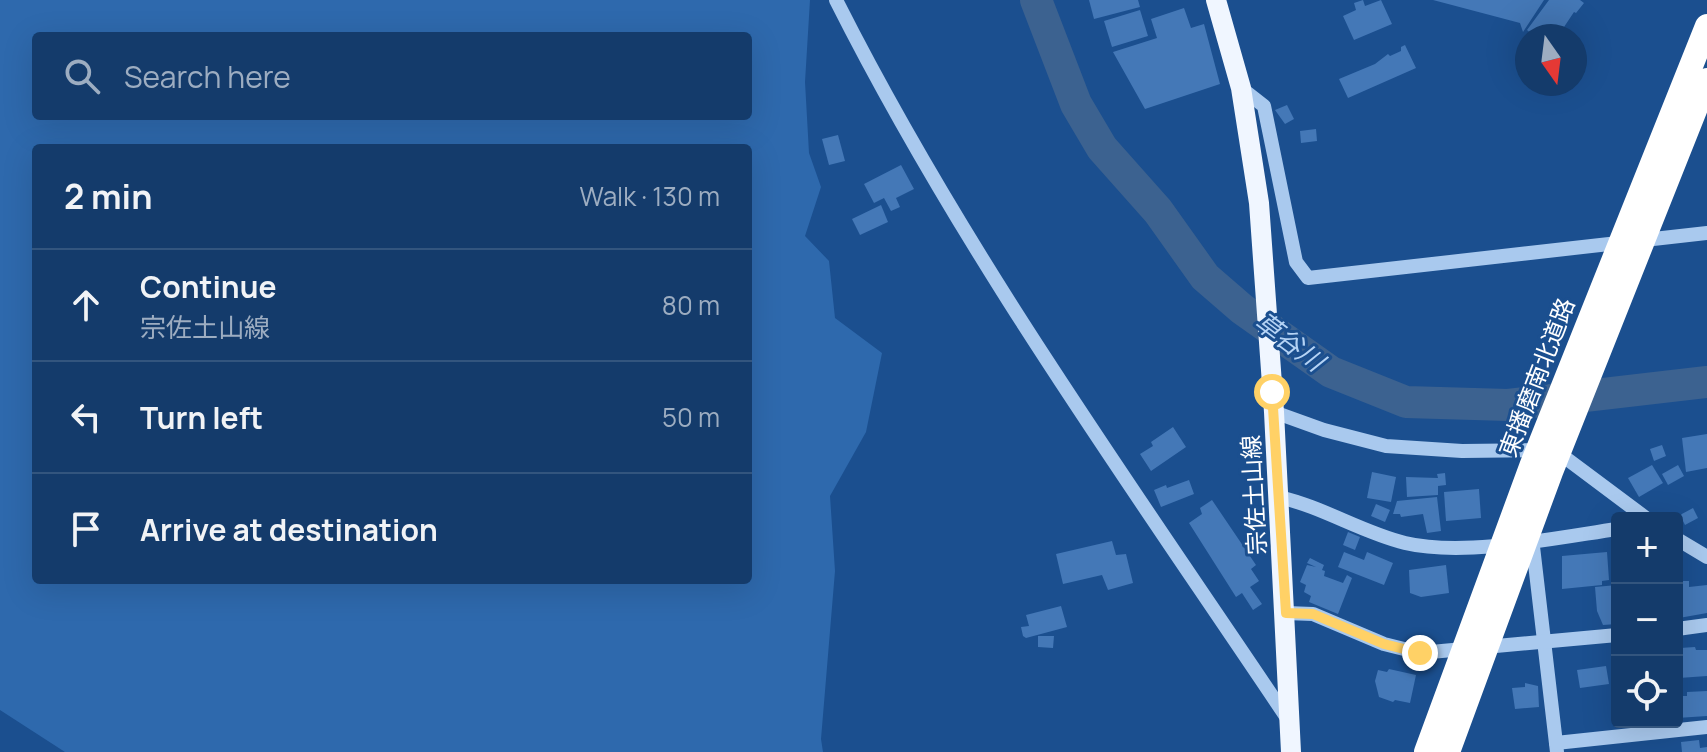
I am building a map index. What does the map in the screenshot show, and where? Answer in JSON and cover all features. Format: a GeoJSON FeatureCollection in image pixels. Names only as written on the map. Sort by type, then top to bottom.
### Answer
{"type":"FeatureCollection","features":[{"type":"Feature","properties":{"kind":"highway","name":"東播磨南北道路"},"geometry":{"type":"LineString","coordinates":[[1426,752],[1538,449],[1707,26]]}},
{"type":"Feature","properties":{"kind":"highway","name":"東播磨南北道路"},"geometry":{"type":"LineString","coordinates":[[1448,752],[1551,472],[1707,80]]}},
{"type":"Feature","properties":{"kind":"main road","name":"宗佐土山線"},"geometry":{"type":"LineString","coordinates":[[1216,0],[1241,88],[1259,203],[1286,613],[1291,752]]}},
{"type":"Feature","properties":{"kind":"street"},"geometry":{"type":"LineString","coordinates":[[836,0],[881,90],[999,289],[1289,722]]}},
{"type":"Feature","properties":{"kind":"street"},"geometry":{"type":"LineString","coordinates":[[1241,88],[1264,106],[1296,262],[1308,278],[1707,233]]}},
{"type":"Feature","properties":{"kind":"street"},"geometry":{"type":"LineString","coordinates":[[1273,402],[1324,430],[1386,446],[1462,451],[1555,450],[1637,512]]}},
{"type":"Feature","properties":{"kind":"street"},"geometry":{"type":"LineString","coordinates":[[1522,451],[1556,748],[1707,727]]}},
{"type":"Feature","properties":{"kind":"street"},"geometry":{"type":"LineString","coordinates":[[1279,497],[1301,502],[1403,543],[1445,548],[1532,541],[1611,530]]}},
{"type":"Feature","properties":{"kind":"street"},"geometry":{"type":"LineString","coordinates":[[1683,543],[1707,557]]}},
{"type":"Feature","properties":{"kind":"street"},"geometry":{"type":"LineString","coordinates":[[1286,613],[1313,614],[1384,644],[1420,653],[1611,636]]}},
{"type":"Feature","properties":{"kind":"street"},"geometry":{"type":"LineString","coordinates":[[1683,628],[1707,625]]}},
{"type":"Feature","properties":{"kind":"shaded area"},"geometry":{"type":"Polygon","coordinates":[[[0,0],[810,0],[805,82],[809,153],[821,187],[805,236],[829,261],[835,318],[882,353],[866,432],[830,496],[835,571],[821,739],[823,752],[65,752],[0,710],[0,0]]]}},
{"type":"Feature","properties":{"kind":"building"},"geometry":{"type":"Polygon","coordinates":[[[1089,0],[1138,0],[1140,7],[1094,19],[1089,0]]]}},
{"type":"Feature","properties":{"kind":"building"},"geometry":{"type":"Polygon","coordinates":[[[1363,0],[1365,6],[1381,0],[1392,24],[1354,40],[1343,16],[1356,10],[1354,3],[1363,0]]]}},
{"type":"Feature","properties":{"kind":"building"},"geometry":{"type":"Polygon","coordinates":[[[1433,0],[1544,0],[1528,24],[1433,0]]]}},
{"type":"Feature","properties":{"kind":"building"},"geometry":{"type":"Polygon","coordinates":[[[1549,0],[1580,0],[1584,3],[1566,24],[1531,24],[1549,0]]]}},
{"type":"Feature","properties":{"kind":"building"},"geometry":{"type":"Polygon","coordinates":[[[1184,8],[1191,28],[1204,24],[1220,84],[1145,109],[1113,52],[1157,38],[1151,19],[1184,8]]]}},
{"type":"Feature","properties":{"kind":"building"},"geometry":{"type":"Polygon","coordinates":[[[1140,10],[1148,36],[1112,47],[1104,21],[1140,10]]]}},
{"type":"Feature","properties":{"kind":"building"},"geometry":{"type":"Polygon","coordinates":[[[1405,45],[1416,68],[1348,98],[1339,79],[1375,64],[1388,54],[1401,51],[1405,45]]]}},
{"type":"Feature","properties":{"kind":"building"},"geometry":{"type":"Polygon","coordinates":[[[1287,105],[1294,119],[1285,124],[1275,110],[1287,105]]]}},
{"type":"Feature","properties":{"kind":"building"},"geometry":{"type":"Polygon","coordinates":[[[1316,129],[1317,141],[1301,143],[1300,131],[1316,129]]]}},
{"type":"Feature","properties":{"kind":"building"},"geometry":{"type":"Polygon","coordinates":[[[838,135],[845,161],[829,165],[822,139],[838,135]]]}},
{"type":"Feature","properties":{"kind":"building"},"geometry":{"type":"Polygon","coordinates":[[[901,165],[914,189],[896,198],[900,207],[891,211],[884,198],[874,203],[864,184],[901,165]]]}},
{"type":"Feature","properties":{"kind":"building"},"geometry":{"type":"Polygon","coordinates":[[[881,205],[888,222],[860,235],[852,219],[881,205]]]}},
{"type":"Feature","properties":{"kind":"building"},"geometry":{"type":"Polygon","coordinates":[[[1173,427],[1186,447],[1151,471],[1140,454],[1173,427]]]}},
{"type":"Feature","properties":{"kind":"building"},"geometry":{"type":"Polygon","coordinates":[[[1707,434],[1707,468],[1686,472],[1682,438],[1707,434]]]}},
{"type":"Feature","properties":{"kind":"building"},"geometry":{"type":"Polygon","coordinates":[[[1662,445],[1666,456],[1654,461],[1650,449],[1662,445]]]}},
{"type":"Feature","properties":{"kind":"building"},"geometry":{"type":"Polygon","coordinates":[[[1652,465],[1663,483],[1639,497],[1628,478],[1652,465]]]}},
{"type":"Feature","properties":{"kind":"building"},"geometry":{"type":"Polygon","coordinates":[[[1678,465],[1684,476],[1668,485],[1662,474],[1678,465]]]}},
{"type":"Feature","properties":{"kind":"building"},"geometry":{"type":"Polygon","coordinates":[[[1372,472],[1396,477],[1391,502],[1367,498],[1372,472]]]}},
{"type":"Feature","properties":{"kind":"building"},"geometry":{"type":"Polygon","coordinates":[[[1445,473],[1446,485],[1438,486],[1438,495],[1407,497],[1406,477],[1438,478],[1437,474],[1445,473]]]}},
{"type":"Feature","properties":{"kind":"building"},"geometry":{"type":"Polygon","coordinates":[[[1189,480],[1194,494],[1161,507],[1154,490],[1189,480]]]}},
{"type":"Feature","properties":{"kind":"building"},"geometry":{"type":"Polygon","coordinates":[[[1479,489],[1481,518],[1446,521],[1444,492],[1479,489]]]}},
{"type":"Feature","properties":{"kind":"building"},"geometry":{"type":"Polygon","coordinates":[[[1437,497],[1441,531],[1427,533],[1423,514],[1401,517],[1400,514],[1393,514],[1397,501],[1437,497]]]}},
{"type":"Feature","properties":{"kind":"building"},"geometry":{"type":"Polygon","coordinates":[[[1212,500],[1256,565],[1251,569],[1259,581],[1250,587],[1262,604],[1253,610],[1242,593],[1236,597],[1189,523],[1202,514],[1200,508],[1212,500]]]}},
{"type":"Feature","properties":{"kind":"building"},"geometry":{"type":"Polygon","coordinates":[[[1376,504],[1390,510],[1385,522],[1371,516],[1376,504]]]}},
{"type":"Feature","properties":{"kind":"building"},"geometry":{"type":"Polygon","coordinates":[[[1693,508],[1698,518],[1685,525],[1683,513],[1693,508]]]}},
{"type":"Feature","properties":{"kind":"building"},"geometry":{"type":"Polygon","coordinates":[[[1348,532],[1360,537],[1355,550],[1343,545],[1348,532]]]}},
{"type":"Feature","properties":{"kind":"building"},"geometry":{"type":"Polygon","coordinates":[[[1112,541],[1116,555],[1126,554],[1133,583],[1108,590],[1102,575],[1063,584],[1056,554],[1112,541]]]}},
{"type":"Feature","properties":{"kind":"building"},"geometry":{"type":"Polygon","coordinates":[[[1344,552],[1364,560],[1367,552],[1393,563],[1384,585],[1338,567],[1344,552]]]}},
{"type":"Feature","properties":{"kind":"building"},"geometry":{"type":"Polygon","coordinates":[[[1607,552],[1609,580],[1602,581],[1602,585],[1562,589],[1562,556],[1607,552]]]}},
{"type":"Feature","properties":{"kind":"building"},"geometry":{"type":"Polygon","coordinates":[[[1310,558],[1324,565],[1324,576],[1343,583],[1347,575],[1352,578],[1338,614],[1309,602],[1311,596],[1304,592],[1306,585],[1300,582],[1307,565],[1316,567],[1307,563],[1310,558]]]}},
{"type":"Feature","properties":{"kind":"building"},"geometry":{"type":"Polygon","coordinates":[[[1446,565],[1449,593],[1421,597],[1410,593],[1409,570],[1446,565]]]}},
{"type":"Feature","properties":{"kind":"building"},"geometry":{"type":"Polygon","coordinates":[[[1683,581],[1689,581],[1689,587],[1707,585],[1707,613],[1683,617],[1683,581]]]}},
{"type":"Feature","properties":{"kind":"building"},"geometry":{"type":"Polygon","coordinates":[[[1611,586],[1611,624],[1603,625],[1597,611],[1595,587],[1611,586]]]}},
{"type":"Feature","properties":{"kind":"building"},"geometry":{"type":"Polygon","coordinates":[[[1061,606],[1067,627],[1026,638],[1023,636],[1021,627],[1029,626],[1026,615],[1061,606]]]}},
{"type":"Feature","properties":{"kind":"building"},"geometry":{"type":"Polygon","coordinates":[[[1038,636],[1054,636],[1053,648],[1038,647],[1038,636]]]}},
{"type":"Feature","properties":{"kind":"building"},"geometry":{"type":"Polygon","coordinates":[[[1683,648],[1707,650],[1707,676],[1683,678],[1683,648]]]}},
{"type":"Feature","properties":{"kind":"building"},"geometry":{"type":"Polygon","coordinates":[[[1606,666],[1609,684],[1580,688],[1577,670],[1606,666]]]}},
{"type":"Feature","properties":{"kind":"building"},"geometry":{"type":"Polygon","coordinates":[[[1389,669],[1416,675],[1410,703],[1379,697],[1375,681],[1378,670],[1387,672],[1389,669]]]}},
{"type":"Feature","properties":{"kind":"building"},"geometry":{"type":"Polygon","coordinates":[[[1525,683],[1538,686],[1539,707],[1515,709],[1512,688],[1525,687],[1525,683]]]}},
{"type":"Feature","properties":{"kind":"building"},"geometry":{"type":"Polygon","coordinates":[[[1707,691],[1707,716],[1683,718],[1683,696],[1687,696],[1687,692],[1707,691]]]}},
{"type":"Feature","properties":{"kind":"building"},"geometry":{"type":"Polygon","coordinates":[[[1699,740],[1700,748],[1707,747],[1707,752],[1682,752],[1681,742],[1699,740]]]}},
{"type":"Feature","properties":{"kind":"waterway","name":"草谷川"},"geometry":{"type":"LineString","coordinates":[[1036,0],[1076,104],[1102,148],[1158,211],[1205,277],[1242,309],[1331,372],[1406,402],[1508,405],[1707,382]]}},
{"type":"Feature","properties":{"kind":"route"},"geometry":{"type":"LineString","coordinates":[[1272,392],[1286,613],[1313,614],[1384,644],[1420,653]]}}]}
